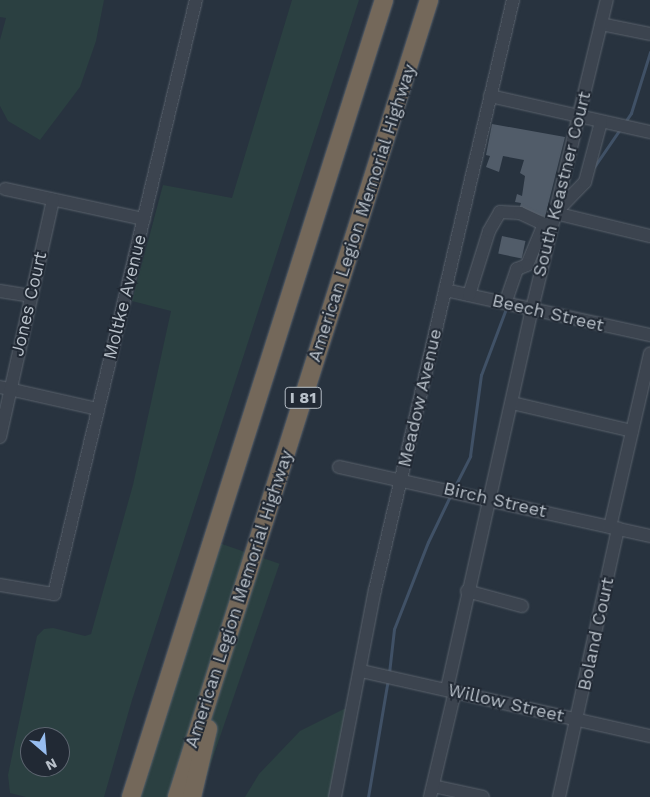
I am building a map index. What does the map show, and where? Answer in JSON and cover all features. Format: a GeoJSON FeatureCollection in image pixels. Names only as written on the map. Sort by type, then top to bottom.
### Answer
{"type":"FeatureCollection","features":[{"type":"Feature","properties":{"kind":"highway","name":"I 81"},"geometry":{"type":"LineString","coordinates":[[131,797],[384,0]]}},
{"type":"Feature","properties":{"kind":"highway","name":"American Legion Memorial Highway"},"geometry":{"type":"LineString","coordinates":[[177,797],[429,0]]}},
{"type":"Feature","properties":{"kind":"highway"},"geometry":{"type":"LineString","coordinates":[[192,797],[226,642]]}},
{"type":"Feature","properties":{"kind":"street","name":"Moltke Avenue"},"geometry":{"type":"LineString","coordinates":[[0,586],[54,594],[196,0]]}},
{"type":"Feature","properties":{"kind":"street","name":"Meadow Avenue"},"geometry":{"type":"LineString","coordinates":[[335,797],[361,671],[375,590],[513,0]]}},
{"type":"Feature","properties":{"kind":"street","name":"South Keastner Court"},"geometry":{"type":"LineString","coordinates":[[432,792],[467,591],[606,0]]}},
{"type":"Feature","properties":{"kind":"street"},"geometry":{"type":"LineString","coordinates":[[601,24],[650,34]]}},
{"type":"Feature","properties":{"kind":"street"},"geometry":{"type":"LineString","coordinates":[[490,96],[650,132]]}},
{"type":"Feature","properties":{"kind":"street"},"geometry":{"type":"LineString","coordinates":[[505,303],[517,269],[527,265],[544,224],[585,182],[601,122]]}},
{"type":"Feature","properties":{"kind":"street"},"geometry":{"type":"LineString","coordinates":[[5,189],[144,219]]}},
{"type":"Feature","properties":{"kind":"street","name":"Jones Court"},"geometry":{"type":"LineString","coordinates":[[0,437],[5,388],[31,296],[53,200]]}},
{"type":"Feature","properties":{"kind":"street"},"geometry":{"type":"LineString","coordinates":[[470,295],[489,231],[500,212],[520,213],[544,224]]}},
{"type":"Feature","properties":{"kind":"street"},"geometry":{"type":"LineString","coordinates":[[555,213],[650,236]]}},
{"type":"Feature","properties":{"kind":"street","name":"Beech Street"},"geometry":{"type":"LineString","coordinates":[[445,290],[650,336]]}},
{"type":"Feature","properties":{"kind":"street"},"geometry":{"type":"LineString","coordinates":[[0,291],[31,296]]}},
{"type":"Feature","properties":{"kind":"street","name":"Boland Court"},"geometry":{"type":"LineString","coordinates":[[559,797],[578,720],[632,431],[650,354]]}},
{"type":"Feature","properties":{"kind":"street"},"geometry":{"type":"LineString","coordinates":[[5,388],[98,409]]}},
{"type":"Feature","properties":{"kind":"street"},"geometry":{"type":"LineString","coordinates":[[512,403],[632,431]]}},
{"type":"Feature","properties":{"kind":"street","name":"Birch Street"},"geometry":{"type":"LineString","coordinates":[[339,467],[401,478],[650,536]]}},
{"type":"Feature","properties":{"kind":"street"},"geometry":{"type":"LineString","coordinates":[[467,591],[522,606]]}},
{"type":"Feature","properties":{"kind":"street","name":"Willow Street"},"geometry":{"type":"LineString","coordinates":[[361,671],[650,736]]}},
{"type":"Feature","properties":{"kind":"street"},"geometry":{"type":"LineString","coordinates":[[432,792],[483,797]]}},
{"type":"Feature","properties":{"kind":"green space"},"geometry":{"type":"Polygon","coordinates":[[[0,0],[104,0],[96,41],[80,87],[40,140],[8,121],[0,106],[0,40],[6,18],[0,17],[0,0]]]}},
{"type":"Feature","properties":{"kind":"green space"},"geometry":{"type":"Polygon","coordinates":[[[292,0],[359,0],[132,700],[104,797],[26,797],[10,793],[8,775],[37,636],[44,629],[53,628],[85,636],[91,634],[133,485],[171,311],[132,301],[163,185],[232,198],[292,0]]]}},
{"type":"Feature","properties":{"kind":"green space"},"geometry":{"type":"Polygon","coordinates":[[[219,543],[280,564],[199,797],[140,797],[132,795],[219,543]]]}},
{"type":"Feature","properties":{"kind":"green space"},"geometry":{"type":"Polygon","coordinates":[[[358,708],[338,797],[245,797],[259,774],[300,731],[344,709],[358,708]]]}},
{"type":"Feature","properties":{"kind":"building"},"geometry":{"type":"Polygon","coordinates":[[[492,124],[565,137],[545,217],[519,210],[521,203],[515,202],[517,194],[522,196],[525,176],[520,173],[524,160],[503,156],[499,172],[486,167],[490,156],[486,155],[492,124]]]}},
{"type":"Feature","properties":{"kind":"building"},"geometry":{"type":"Polygon","coordinates":[[[502,236],[525,241],[522,259],[498,254],[502,236]]]}},
{"type":"Feature","properties":{"kind":"waterway"},"geometry":{"type":"LineString","coordinates":[[625,122],[631,113],[650,52]]}},
{"type":"Feature","properties":{"kind":"waterway"},"geometry":{"type":"LineString","coordinates":[[594,167],[620,129]]}},
{"type":"Feature","properties":{"kind":"waterway"},"geometry":{"type":"LineString","coordinates":[[454,488],[470,456],[481,375],[507,306]]}},
{"type":"Feature","properties":{"kind":"waterway"},"geometry":{"type":"LineString","coordinates":[[389,673],[394,629],[428,542],[450,496]]}},
{"type":"Feature","properties":{"kind":"waterway"},"geometry":{"type":"LineString","coordinates":[[368,797],[388,679]]}}]}
